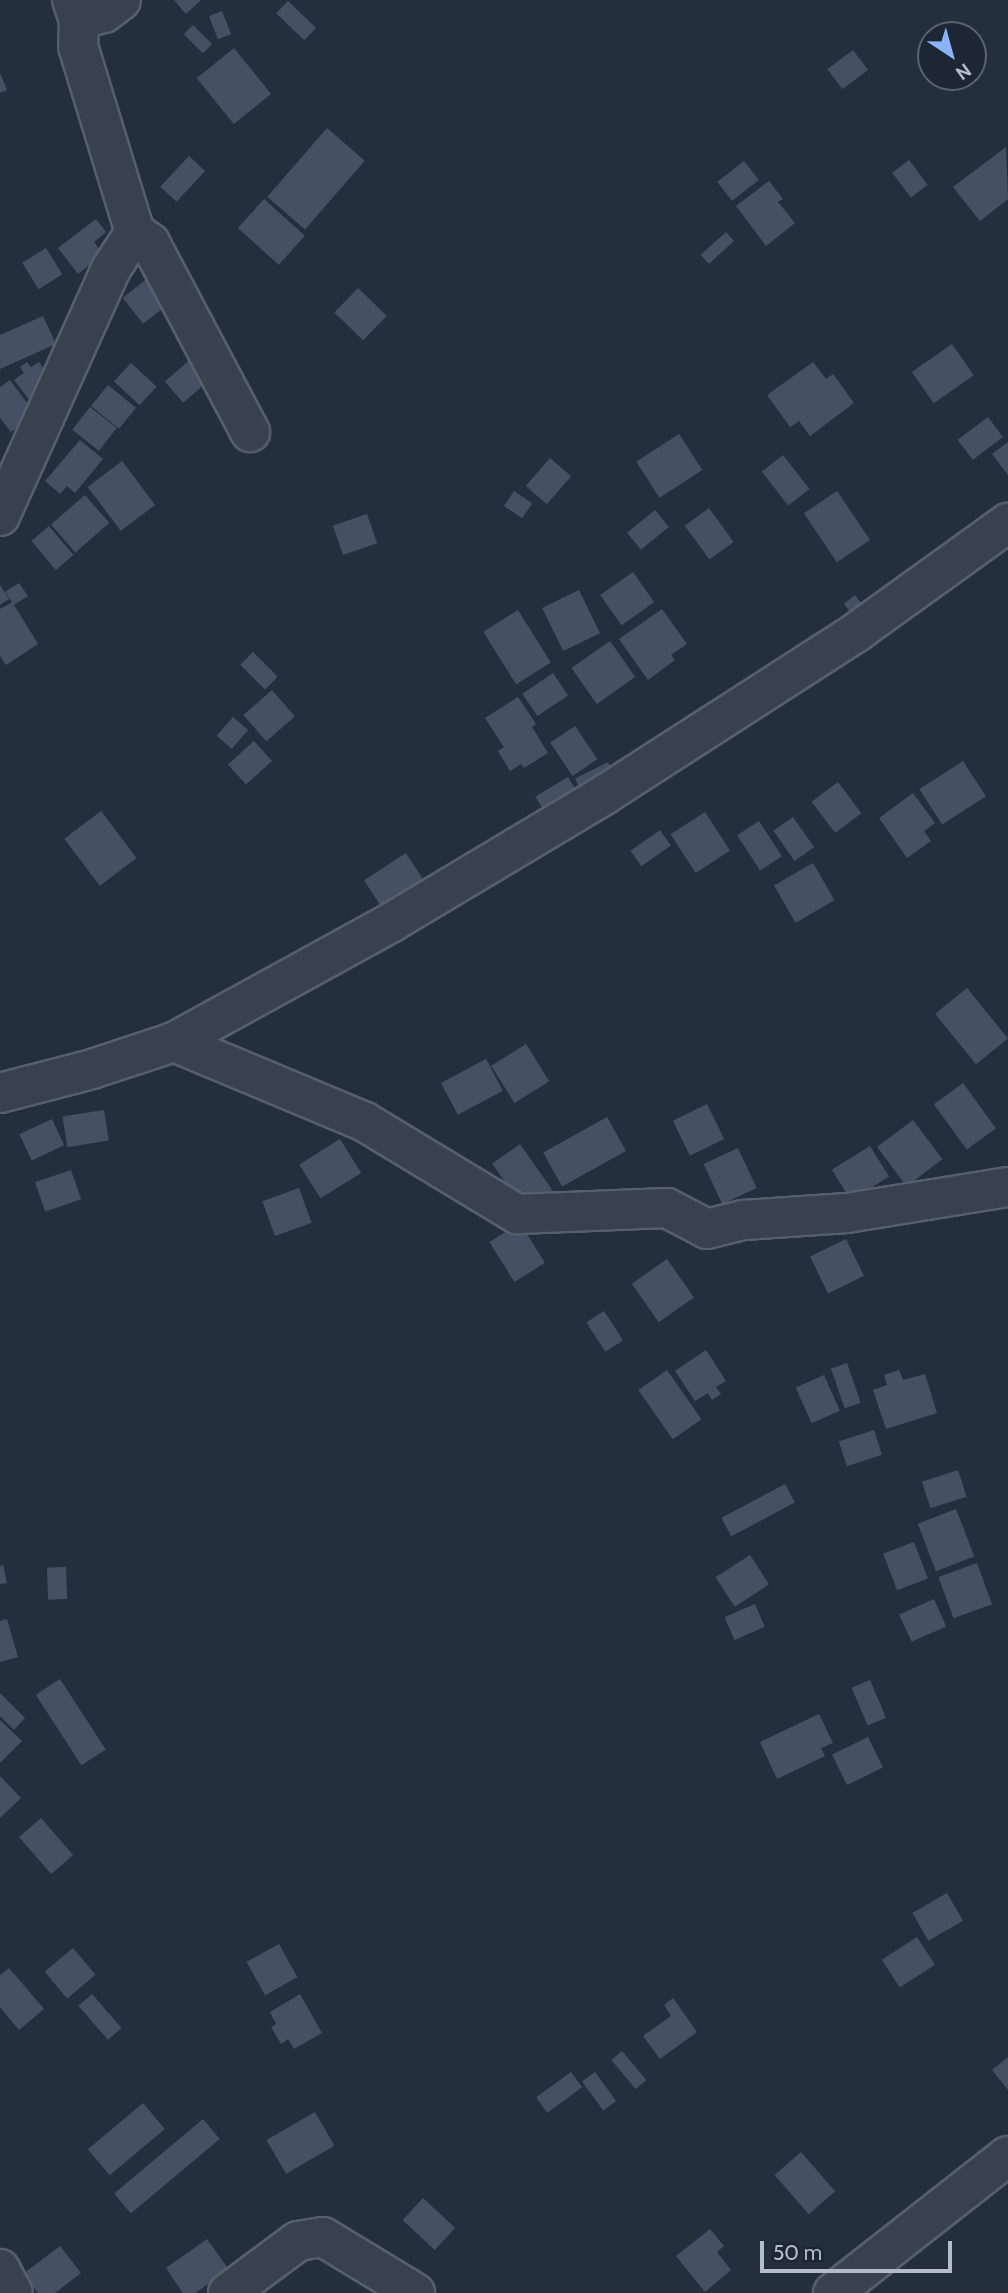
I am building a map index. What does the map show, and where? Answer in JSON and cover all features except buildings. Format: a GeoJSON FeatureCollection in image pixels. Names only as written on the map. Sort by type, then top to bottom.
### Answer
{"type":"FeatureCollection","features":[{"type":"Feature","properties":{"kind":"street"},"geometry":{"type":"LineString","coordinates":[[121,0],[104,13],[75,10],[78,46],[135,232],[150,243],[250,432]]}},
{"type":"Feature","properties":{"kind":"street"},"geometry":{"type":"LineString","coordinates":[[0,516],[111,269],[135,232]]}},
{"type":"Feature","properties":{"kind":"street"},"geometry":{"type":"LineString","coordinates":[[0,1093],[92,1069],[174,1042],[392,922],[604,796],[858,631],[1008,523]]}},
{"type":"Feature","properties":{"kind":"street"},"geometry":{"type":"LineString","coordinates":[[174,1042],[365,1122],[517,1214],[667,1208],[707,1229],[744,1220],[848,1213],[1008,1187]]}},
{"type":"Feature","properties":{"kind":"street"},"geometry":{"type":"LineString","coordinates":[[833,2293],[1008,2156]]}},
{"type":"Feature","properties":{"kind":"street"},"geometry":{"type":"LineString","coordinates":[[228,2293],[298,2241],[323,2236],[415,2293]]}},
{"type":"Feature","properties":{"kind":"street"},"geometry":{"type":"LineString","coordinates":[[0,2269],[13,2293]]}}]}
